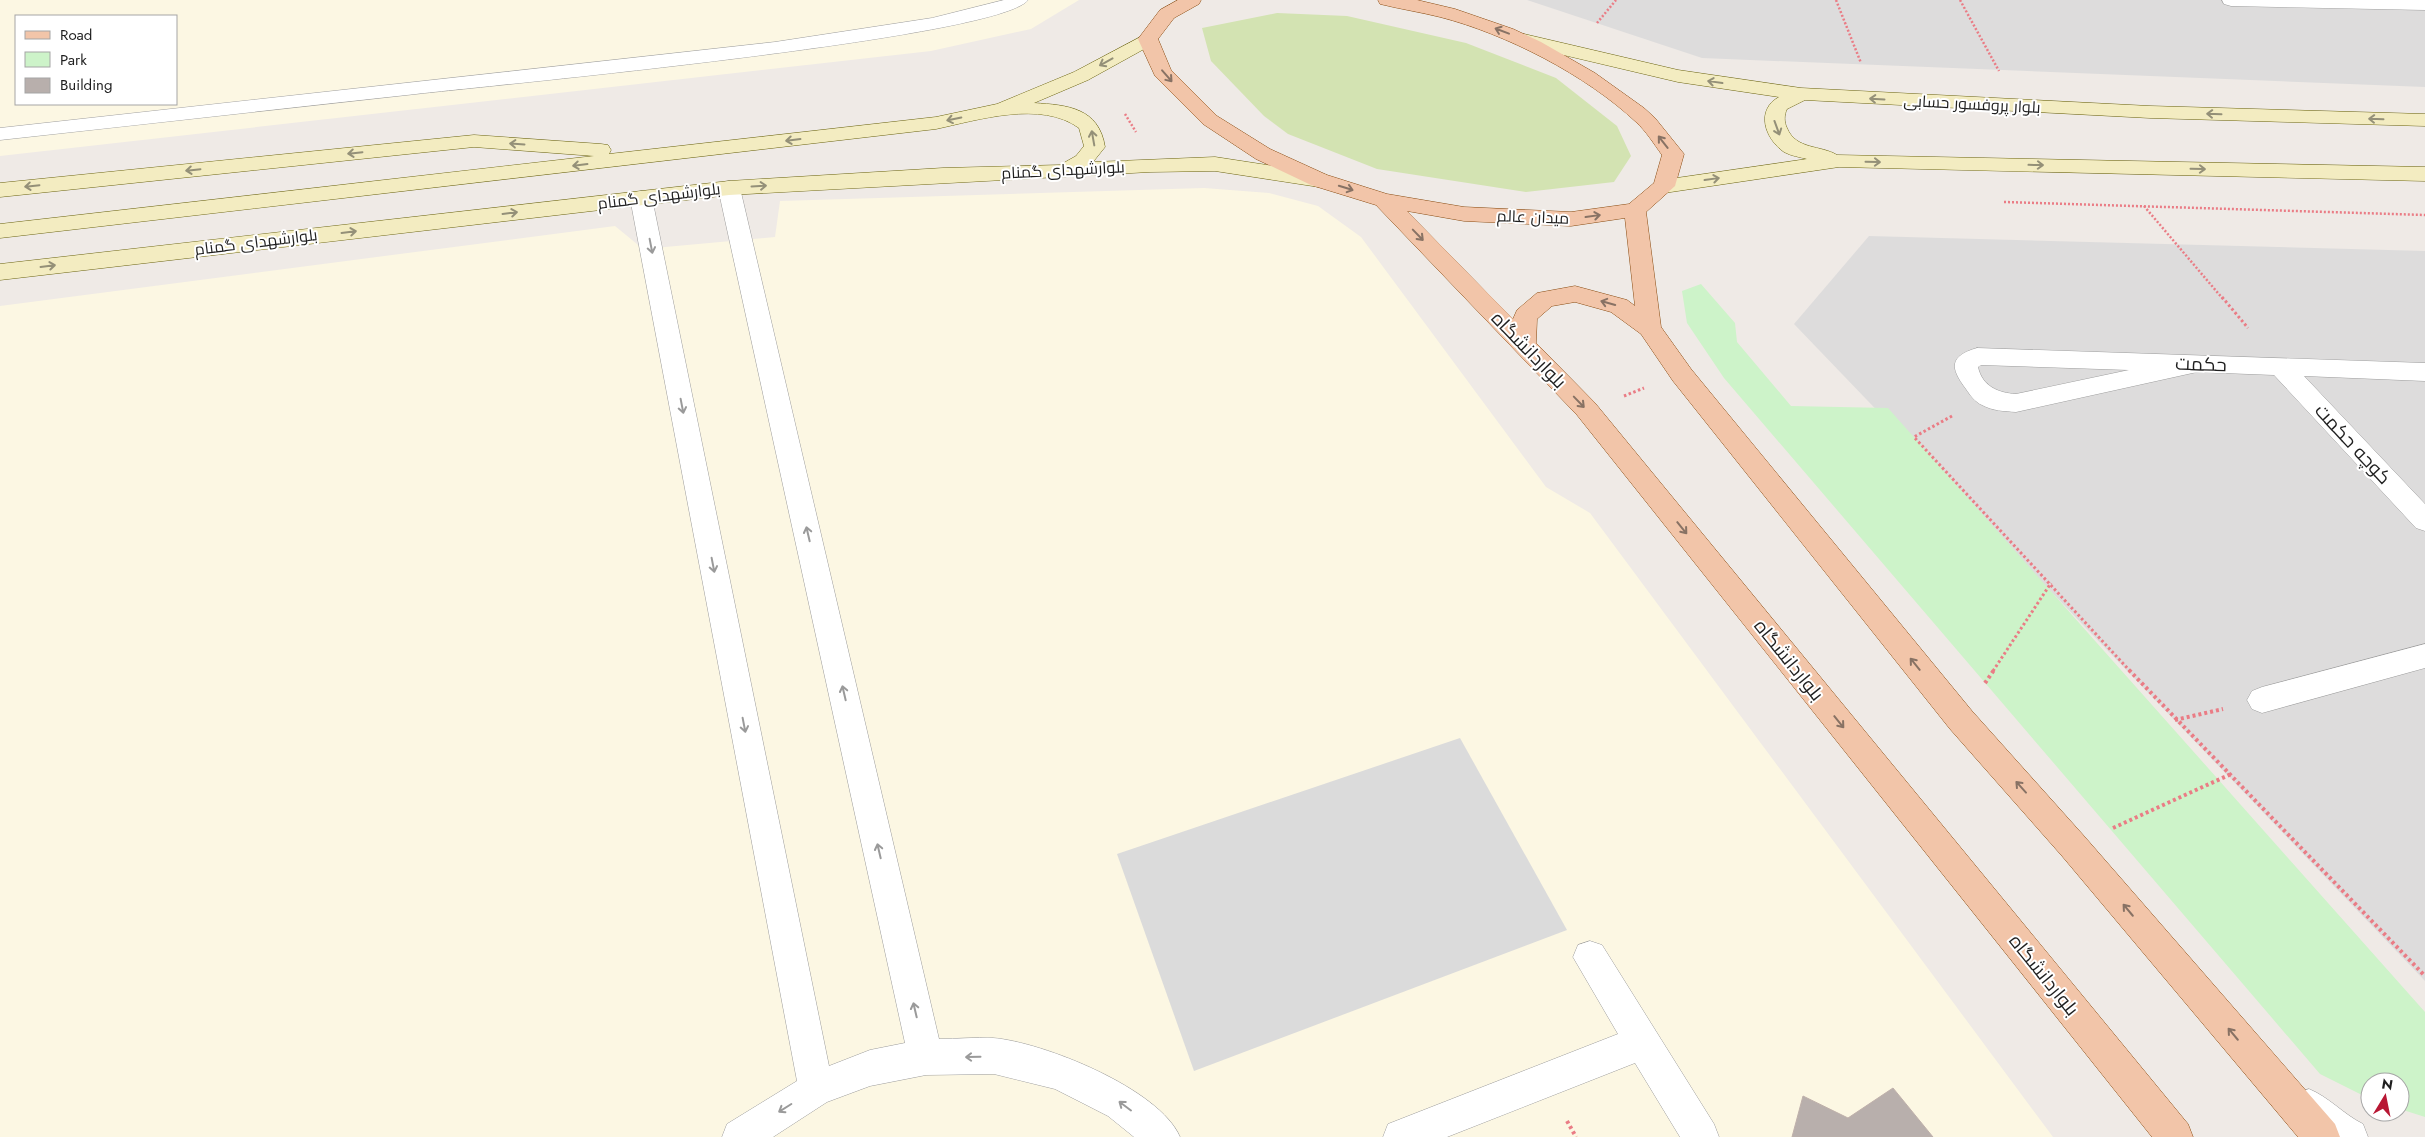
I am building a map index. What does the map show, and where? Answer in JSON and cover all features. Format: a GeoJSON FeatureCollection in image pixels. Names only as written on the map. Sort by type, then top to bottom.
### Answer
{"type":"FeatureCollection","features":[{"type":"Feature","properties":{"kind":"main road"},"geometry":{"type":"LineString","coordinates":[[1003,109],[1081,76],[1148,39],[1167,14],[1192,0]]}},
{"type":"Feature","properties":{"kind":"main road"},"geometry":{"type":"LineString","coordinates":[[1386,0],[1412,4],[1470,19]]}},
{"type":"Feature","properties":{"kind":"main road"},"geometry":{"type":"LineString","coordinates":[[1431,0],[1470,19],[1524,40],[1580,70],[1644,118],[1672,154],[1664,186]]}},
{"type":"Feature","properties":{"kind":"main road","name":"میدان عالم"},"geometry":{"type":"LineString","coordinates":[[1148,39],[1162,72],[1210,120],[1263,154],[1319,180],[1384,200],[1464,214],[1561,219],[1635,210]]}},
{"type":"Feature","properties":{"kind":"main road","name":"بلوار پروفسور حسابی"},"geometry":{"type":"LineString","coordinates":[[1524,40],[1678,76],[1801,94],[2150,112],[2425,120]]}},
{"type":"Feature","properties":{"kind":"main road"},"geometry":{"type":"LineString","coordinates":[[1801,94],[1779,106],[1774,116],[1775,127],[1781,138],[1794,148],[1840,161]]}},
{"type":"Feature","properties":{"kind":"main road"},"geometry":{"type":"LineString","coordinates":[[0,231],[936,123],[1003,109],[1049,108],[1085,122],[1092,131],[1095,147],[1083,161],[1064,171]]}},
{"type":"Feature","properties":{"kind":"main road"},"geometry":{"type":"LineString","coordinates":[[0,190],[474,141],[670,155]]}},
{"type":"Feature","properties":{"kind":"main road"},"geometry":{"type":"LineString","coordinates":[[1650,328],[1635,210],[1664,186],[1840,161],[2425,174]]}},
{"type":"Feature","properties":{"kind":"main road","name":"بلوارشهدای گمنام"},"geometry":{"type":"LineString","coordinates":[[0,272],[730,188],[943,175],[1064,171],[1150,164],[1215,164],[1319,180]]}},
{"type":"Feature","properties":{"kind":"main road","name":"بلواردانشگاه"},"geometry":{"type":"LineString","coordinates":[[1384,200],[1586,409],[2175,1137]]}},
{"type":"Feature","properties":{"kind":"main road"},"geometry":{"type":"LineString","coordinates":[[1524,345],[1525,316],[1545,299],[1575,294],[1619,306],[1650,328],[1682,375],[1961,720],[2073,846],[2322,1137]]}},
{"type":"Feature","properties":{"kind":"street"},"geometry":{"type":"LineString","coordinates":[[0,134],[775,48],[932,24],[1007,6],[1019,0]]}},
{"type":"Feature","properties":{"kind":"street"},"geometry":{"type":"LineString","coordinates":[[2231,0],[2425,4]]}},
{"type":"Feature","properties":{"kind":"street"},"geometry":{"type":"LineString","coordinates":[[730,188],[926,1058]]}},
{"type":"Feature","properties":{"kind":"street"},"geometry":{"type":"LineString","coordinates":[[641,198],[816,1089]]}},
{"type":"Feature","properties":{"kind":"street","name":"حکمت"},"geometry":{"type":"LineString","coordinates":[[1985,398],[1966,374],[1966,363],[1977,356],[2425,372]]}},
{"type":"Feature","properties":{"kind":"street"},"geometry":{"type":"LineString","coordinates":[[1985,398],[1997,402],[2016,403],[2197,364]]}},
{"type":"Feature","properties":{"kind":"street","name":"کوچه حکمت"},"geometry":{"type":"LineString","coordinates":[[2281,367],[2425,521]]}},
{"type":"Feature","properties":{"kind":"street"},"geometry":{"type":"LineString","coordinates":[[2262,700],[2425,656]]}},
{"type":"Feature","properties":{"kind":"street"},"geometry":{"type":"LineString","coordinates":[[1590,957],[1701,1137]]}},
{"type":"Feature","properties":{"kind":"street"},"geometry":{"type":"LineString","coordinates":[[1401,1137],[1643,1042]]}},
{"type":"Feature","properties":{"kind":"street"},"geometry":{"type":"LineString","coordinates":[[740,1137],[816,1089],[870,1068],[926,1058],[994,1056],[1060,1072],[1121,1103],[1162,1137]]}},
{"type":"Feature","properties":{"kind":"street"},"geometry":{"type":"LineString","coordinates":[[2260,1066],[2338,1132],[2350,1137]]}},
{"type":"Feature","properties":{"kind":"path"},"geometry":{"type":"LineString","coordinates":[[1595,26],[1616,0]]}},
{"type":"Feature","properties":{"kind":"path"},"geometry":{"type":"LineString","coordinates":[[1836,0],[1862,67]]}},
{"type":"Feature","properties":{"kind":"path"},"geometry":{"type":"LineString","coordinates":[[1960,0],[2004,79]]}},
{"type":"Feature","properties":{"kind":"path"},"geometry":{"type":"LineString","coordinates":[[2144,206],[2281,367]]}},
{"type":"Feature","properties":{"kind":"path"},"geometry":{"type":"LineString","coordinates":[[1586,409],[1682,375]]}},
{"type":"Feature","properties":{"kind":"path"},"geometry":{"type":"LineString","coordinates":[[1985,398],[1914,437],[2051,583],[2175,720],[2230,774],[2425,976]]}},
{"type":"Feature","properties":{"kind":"path"},"geometry":{"type":"LineString","coordinates":[[1961,720],[2051,583]]}},
{"type":"Feature","properties":{"kind":"path"},"geometry":{"type":"LineString","coordinates":[[2175,720],[2262,700]]}},
{"type":"Feature","properties":{"kind":"path"},"geometry":{"type":"LineString","coordinates":[[2073,846],[2230,774]]}},
{"type":"Feature","properties":{"kind":"shaded area"},"geometry":{"type":"Polygon","coordinates":[[[0,0],[1079,0],[1031,29],[931,51],[0,156],[0,0]]]}},
{"type":"Feature","properties":{"kind":"shaded area"},"geometry":{"type":"Polygon","coordinates":[[[1527,0],[2425,0],[2425,87],[1702,58],[1527,0]]]}},
{"type":"Feature","properties":{"kind":"shaded area"},"geometry":{"type":"Polygon","coordinates":[[[1204,188],[1269,193],[1318,206],[1361,237],[1546,487],[1590,513],[2053,1137],[0,1137],[0,306],[615,226],[643,249],[775,237],[780,201],[1204,188]]]}},
{"type":"Feature","properties":{"kind":"shaded area"},"geometry":{"type":"Polygon","coordinates":[[[1869,236],[2425,251],[2425,981],[1794,324],[1869,236]]]}},
{"type":"Feature","properties":{"kind":"shaded area"},"geometry":{"type":"Polygon","coordinates":[[[1460,738],[1567,930],[1194,1071],[1117,854],[1460,738]]]}},
{"type":"Feature","properties":{"kind":"green space"},"geometry":{"type":"Polygon","coordinates":[[[1277,13],[1347,16],[1466,43],[1556,78],[1617,126],[1631,156],[1614,182],[1526,192],[1377,169],[1288,134],[1264,116],[1211,61],[1202,28],[1277,13]]]}},
{"type":"Feature","properties":{"kind":"green space"},"geometry":{"type":"Polygon","coordinates":[[[1701,284],[1735,323],[1737,342],[1791,406],[1888,408],[2425,1012],[2425,1117],[2410,1112],[2410,1072],[2360,1072],[2360,1094],[2320,1074],[1724,378],[1687,323],[1682,291],[1701,284]]]}},
{"type":"Feature","properties":{"kind":"building"},"geometry":{"type":"Polygon","coordinates":[[[1893,1088],[1933,1137],[1792,1137],[1803,1096],[1848,1118],[1893,1088]]]}}]}
